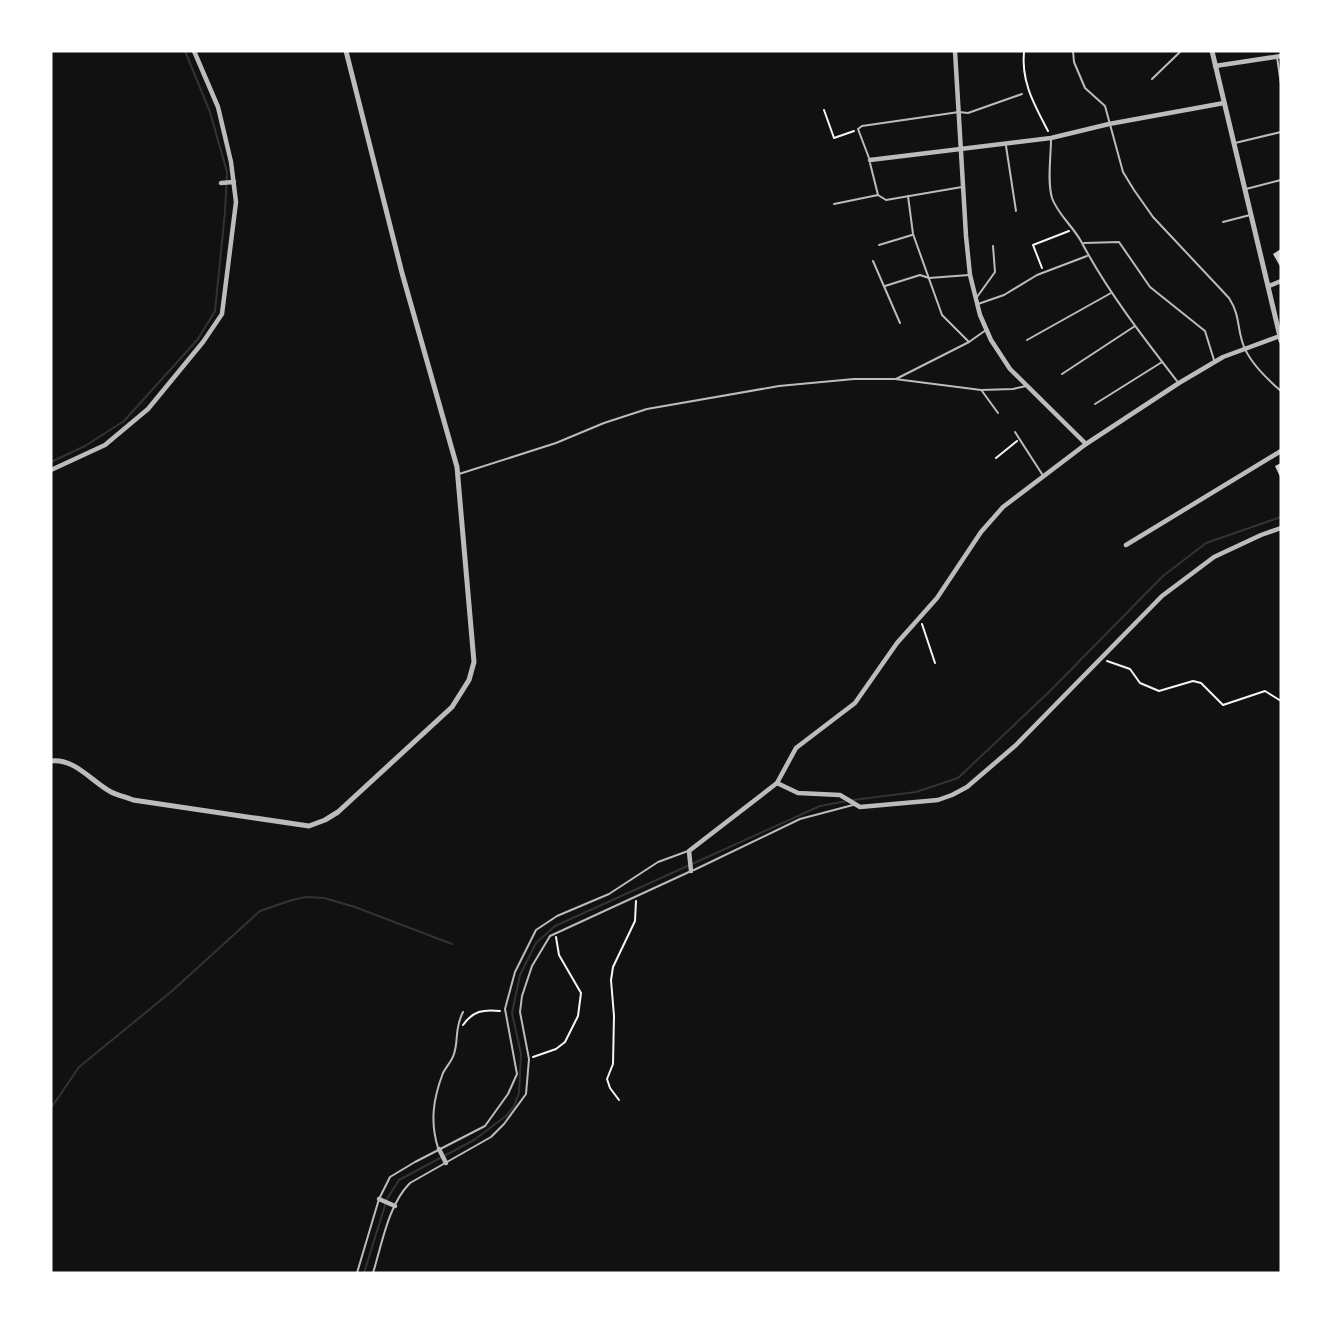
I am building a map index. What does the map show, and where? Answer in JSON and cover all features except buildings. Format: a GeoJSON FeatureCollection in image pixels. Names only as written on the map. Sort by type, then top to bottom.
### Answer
{"type":"FeatureCollection","features":[{"type":"Feature","properties":{"kind":"street"},"geometry":{"type":"LineString","coordinates":[[51,470],[105,444],[148,410],[222,314],[236,202],[234,182],[218,107],[194,51]]}},
{"type":"Feature","properties":{"kind":"street"},"geometry":{"type":"LineString","coordinates":[[51,761],[60,760],[90,775],[110,792],[133,800],[309,825],[338,812],[452,707],[471,673],[474,662],[458,474],[402,273],[346,51]]}},
{"type":"Feature","properties":{"kind":"street"},"geometry":{"type":"LineString","coordinates":[[955,51],[970,275],[986,330],[1000,358],[1086,444]]}},
{"type":"Feature","properties":{"kind":"street"},"geometry":{"type":"LineString","coordinates":[[691,871],[689,851],[777,783],[796,748],[855,703],[897,643],[937,598],[981,532],[1003,507],[1086,444],[1215,361],[1244,348],[1281,339],[1212,51]]}},
{"type":"Feature","properties":{"kind":"street"},"geometry":{"type":"LineString","coordinates":[[1215,65],[1279,57]]}},
{"type":"Feature","properties":{"kind":"street"},"geometry":{"type":"LineString","coordinates":[[870,160],[877,157],[962,150],[1051,138],[1108,124],[1224,103]]}},
{"type":"Feature","properties":{"kind":"street"},"geometry":{"type":"LineString","coordinates":[[220,183],[234,182]]}},
{"type":"Feature","properties":{"kind":"street"},"geometry":{"type":"LineString","coordinates":[[1269,286],[1281,281]]}},
{"type":"Feature","properties":{"kind":"street"},"geometry":{"type":"LineString","coordinates":[[1126,545],[1281,451]]}},
{"type":"Feature","properties":{"kind":"street"},"geometry":{"type":"LineString","coordinates":[[777,783],[798,793],[840,795],[860,807],[939,800],[953,796],[1016,745],[1152,606],[1191,573],[1214,557],[1281,528]]}},
{"type":"Feature","properties":{"kind":"street"},"geometry":{"type":"LineString","coordinates":[[439,1149],[446,1163]]}},
{"type":"Feature","properties":{"kind":"street"},"geometry":{"type":"LineString","coordinates":[[379,1199],[395,1206]]}},
{"type":"Feature","properties":{"kind":"lane"},"geometry":{"type":"LineString","coordinates":[[1073,51],[1074,62],[1085,88],[1105,106],[1123,172],[1153,217],[1235,307],[1244,348],[1256,366],[1281,391]]}},
{"type":"Feature","properties":{"kind":"lane"},"geometry":{"type":"LineString","coordinates":[[1152,79],[1181,51]]}},
{"type":"Feature","properties":{"kind":"lane"},"geometry":{"type":"LineString","coordinates":[[1279,57],[1281,84]]}},
{"type":"Feature","properties":{"kind":"lane"},"geometry":{"type":"LineString","coordinates":[[878,195],[870,160],[859,130],[862,126],[958,112],[968,113],[1022,94]]}},
{"type":"Feature","properties":{"kind":"lane"},"geometry":{"type":"LineString","coordinates":[[1234,144],[1281,132]]}},
{"type":"Feature","properties":{"kind":"lane"},"geometry":{"type":"LineString","coordinates":[[1051,138],[1052,198],[1083,243],[1087,256],[1179,383]]}},
{"type":"Feature","properties":{"kind":"lane"},"geometry":{"type":"LineString","coordinates":[[1006,144],[1016,211]]}},
{"type":"Feature","properties":{"kind":"lane"},"geometry":{"type":"LineString","coordinates":[[1245,189],[1281,180]]}},
{"type":"Feature","properties":{"kind":"lane"},"geometry":{"type":"LineString","coordinates":[[834,204],[878,195],[886,200],[963,186]]}},
{"type":"Feature","properties":{"kind":"lane"},"geometry":{"type":"LineString","coordinates":[[908,196],[914,234],[942,315],[969,342]]}},
{"type":"Feature","properties":{"kind":"lane"},"geometry":{"type":"LineString","coordinates":[[1223,222],[1251,215]]}},
{"type":"Feature","properties":{"kind":"lane"},"geometry":{"type":"LineString","coordinates":[[879,245],[914,234]]}},
{"type":"Feature","properties":{"kind":"lane"},"geometry":{"type":"LineString","coordinates":[[1083,243],[1119,242],[1150,287],[1205,331],[1215,361]]}},
{"type":"Feature","properties":{"kind":"lane"},"geometry":{"type":"LineString","coordinates":[[976,298],[995,272],[993,246]]}},
{"type":"Feature","properties":{"kind":"lane"},"geometry":{"type":"LineString","coordinates":[[978,305],[1004,295],[1044,272],[1087,256]]}},
{"type":"Feature","properties":{"kind":"lane"},"geometry":{"type":"LineString","coordinates":[[873,261],[900,323]]}},
{"type":"Feature","properties":{"kind":"lane"},"geometry":{"type":"LineString","coordinates":[[885,286],[920,275],[929,278],[970,275]]}},
{"type":"Feature","properties":{"kind":"lane"},"geometry":{"type":"LineString","coordinates":[[1027,340],[1112,292]]}},
{"type":"Feature","properties":{"kind":"lane"},"geometry":{"type":"LineString","coordinates":[[1062,374],[1136,325]]}},
{"type":"Feature","properties":{"kind":"lane"},"geometry":{"type":"LineString","coordinates":[[895,379],[969,342],[986,330]]}},
{"type":"Feature","properties":{"kind":"lane"},"geometry":{"type":"LineString","coordinates":[[1096,404],[1162,362]]}},
{"type":"Feature","properties":{"kind":"lane"},"geometry":{"type":"LineString","coordinates":[[458,474],[556,443],[647,409],[779,386],[854,379],[895,379],[981,390],[1026,386]]}},
{"type":"Feature","properties":{"kind":"lane"},"geometry":{"type":"LineString","coordinates":[[981,390],[998,413]]}},
{"type":"Feature","properties":{"kind":"lane"},"geometry":{"type":"LineString","coordinates":[[1015,432],[1043,475]]}},
{"type":"Feature","properties":{"kind":"lane"},"geometry":{"type":"LineString","coordinates":[[373,1273],[403,1190],[491,1137],[526,1094],[528,1059],[520,1012],[522,996],[531,966],[550,936],[800,819],[855,804]]}},
{"type":"Feature","properties":{"kind":"lane"},"geometry":{"type":"LineString","coordinates":[[356,1273],[379,1199],[390,1177],[485,1126],[508,1094],[517,1074],[505,1012],[515,972],[536,930],[557,916],[609,894],[658,862],[689,851]]}},
{"type":"Feature","properties":{"kind":"lane"},"geometry":{"type":"LineString","coordinates":[[439,1149],[432,1128],[433,1108],[444,1072],[454,1055],[456,1026],[463,1012]]}},
{"type":"Feature","properties":{"kind":"path"},"geometry":{"type":"LineString","coordinates":[[1024,51],[1022,69],[1027,89],[1051,138]]}},
{"type":"Feature","properties":{"kind":"path"},"geometry":{"type":"LineString","coordinates":[[824,110],[834,138],[859,130]]}},
{"type":"Feature","properties":{"kind":"path"},"geometry":{"type":"LineString","coordinates":[[1044,272],[1033,245],[1074,229]]}},
{"type":"Feature","properties":{"kind":"path"},"geometry":{"type":"LineString","coordinates":[[996,458],[1020,439]]}},
{"type":"Feature","properties":{"kind":"path"},"geometry":{"type":"LineString","coordinates":[[919,616],[935,663]]}},
{"type":"Feature","properties":{"kind":"path"},"geometry":{"type":"LineString","coordinates":[[1102,659],[1130,669],[1140,683],[1159,691],[1193,681],[1201,683],[1223,705],[1265,691],[1281,701]]}},
{"type":"Feature","properties":{"kind":"path"},"geometry":{"type":"LineString","coordinates":[[620,1100],[610,1088],[607,1079],[613,1064],[614,1016],[611,980],[613,967],[635,921],[637,897]]}},
{"type":"Feature","properties":{"kind":"path"},"geometry":{"type":"LineString","coordinates":[[528,1059],[556,1049],[565,1042],[578,1016],[581,993],[559,955],[555,933]]}},
{"type":"Feature","properties":{"kind":"path"},"geometry":{"type":"LineString","coordinates":[[456,1038],[474,1013],[489,1010],[505,1012]]}},
{"type":"Feature","properties":{"kind":"waterway"},"geometry":{"type":"LineString","coordinates":[[51,462],[85,446],[124,421],[198,339],[215,311],[227,172],[210,112],[185,51]]}},
{"type":"Feature","properties":{"kind":"waterway"},"geometry":{"type":"LineString","coordinates":[[853,800],[916,792],[958,778],[1050,691],[1163,576],[1206,543],[1281,517]]}},
{"type":"Feature","properties":{"kind":"waterway"},"geometry":{"type":"LineString","coordinates":[[364,1273],[387,1199],[399,1180],[474,1140],[506,1116],[514,1106],[519,1093],[521,1054],[512,1013],[520,975],[536,943],[555,926],[820,806],[847,801]]}},
{"type":"Feature","properties":{"kind":"waterway"},"geometry":{"type":"LineString","coordinates":[[51,1108],[79,1067],[172,991],[260,911],[306,897],[324,898],[452,944]]}}]}
